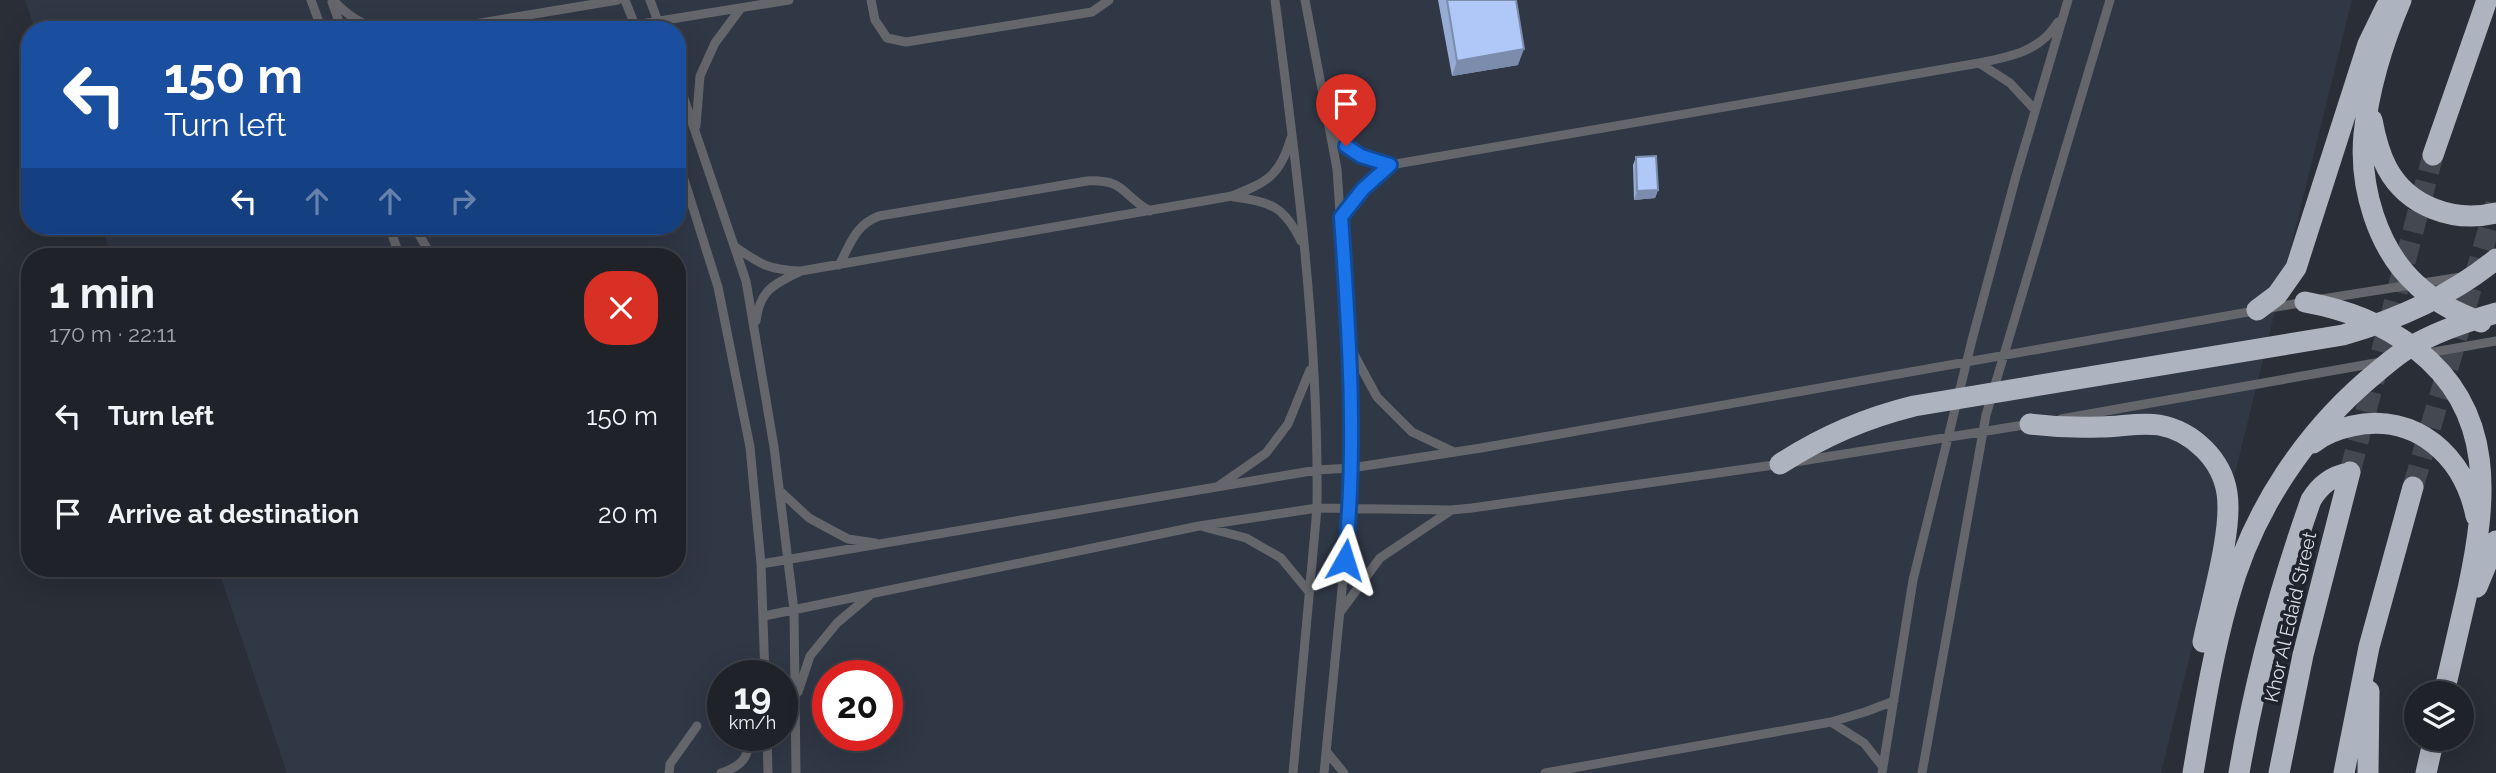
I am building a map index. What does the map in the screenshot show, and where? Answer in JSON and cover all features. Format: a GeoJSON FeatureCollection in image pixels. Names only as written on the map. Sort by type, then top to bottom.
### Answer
{"type":"FeatureCollection","features":[{"type":"Feature","properties":{"kind":"highway"},"geometry":{"type":"LineString","coordinates":[[2257,310],[2277,295],[2295,268],[2368,44],[2391,0]]}},
{"type":"Feature","properties":{"kind":"highway"},"geometry":{"type":"LineString","coordinates":[[2401,0],[2383,46],[2364,134],[2363,160],[2372,211],[2394,257],[2416,284],[2436,300],[2475,320],[2496,327]]}},
{"type":"Feature","properties":{"kind":"highway"},"geometry":{"type":"LineString","coordinates":[[2433,155],[2487,0]]}},
{"type":"Feature","properties":{"kind":"highway"},"geometry":{"type":"LineString","coordinates":[[2369,104],[2377,144],[2387,168],[2412,197],[2445,214],[2464,216],[2496,212]]}},
{"type":"Feature","properties":{"kind":"highway"},"geometry":{"type":"LineString","coordinates":[[1780,464],[1831,434],[1867,419],[1914,406],[2314,342],[2379,325],[2436,300],[2487,272],[2496,259]]}},
{"type":"Feature","properties":{"kind":"highway"},"geometry":{"type":"LineString","coordinates":[[2305,302],[2349,312],[2379,325],[2417,350],[2450,381],[2469,414],[2480,452],[2487,535],[2483,574],[2461,616],[2447,681]]}},
{"type":"Feature","properties":{"kind":"highway"},"geometry":{"type":"LineString","coordinates":[[2195,764],[2213,661],[2238,569],[2264,510],[2298,455],[2342,404],[2392,360],[2475,320],[2496,313]]}},
{"type":"Feature","properties":{"kind":"highway"},"geometry":{"type":"LineString","coordinates":[[2031,424],[2079,428],[2144,423],[2161,425],[2192,438],[2215,462],[2227,493],[2228,510],[2198,678],[2195,764]]}},
{"type":"Feature","properties":{"kind":"highway"},"geometry":{"type":"LineString","coordinates":[[2298,455],[2317,440],[2340,429],[2364,424],[2389,424],[2413,431],[2435,444],[2452,461],[2465,481],[2487,535]]}},
{"type":"Feature","properties":{"kind":"highway","name":"Khor Al Edaid Street"},"geometry":{"type":"LineString","coordinates":[[2239,773],[2270,625],[2311,500],[2329,480],[2349,472],[2303,655],[2279,773]]}},
{"type":"Feature","properties":{"kind":"highway"},"geometry":{"type":"LineString","coordinates":[[2344,773],[2369,647],[2413,487]]}},
{"type":"Feature","properties":{"kind":"highway"},"geometry":{"type":"LineString","coordinates":[[2368,773],[2369,647]]}},
{"type":"Feature","properties":{"kind":"highway"},"geometry":{"type":"LineString","coordinates":[[2426,773],[2431,751]]}},
{"type":"Feature","properties":{"kind":"lane"},"geometry":{"type":"LineString","coordinates":[[311,0],[319,21]]}},
{"type":"Feature","properties":{"kind":"lane"},"geometry":{"type":"LineString","coordinates":[[332,0],[339,21]]}},
{"type":"Feature","properties":{"kind":"lane"},"geometry":{"type":"LineString","coordinates":[[332,0],[357,21]]}},
{"type":"Feature","properties":{"kind":"lane"},"geometry":{"type":"LineString","coordinates":[[485,21],[571,4],[618,0]]}},
{"type":"Feature","properties":{"kind":"lane"},"geometry":{"type":"LineString","coordinates":[[625,0],[634,21]]}},
{"type":"Feature","properties":{"kind":"lane"},"geometry":{"type":"LineString","coordinates":[[649,0],[658,21]]}},
{"type":"Feature","properties":{"kind":"lane"},"geometry":{"type":"LineString","coordinates":[[682,21],[789,0]]}},
{"type":"Feature","properties":{"kind":"lane"},"geometry":{"type":"LineString","coordinates":[[871,0],[875,20],[887,37],[906,42],[1092,12],[1109,0]]}},
{"type":"Feature","properties":{"kind":"lane"},"geometry":{"type":"LineString","coordinates":[[1275,0],[1304,247],[1317,470],[1317,508],[1293,773]]}},
{"type":"Feature","properties":{"kind":"lane"},"geometry":{"type":"LineString","coordinates":[[1307,0],[1338,169],[1349,346],[1350,508],[1324,773]]}},
{"type":"Feature","properties":{"kind":"lane"},"geometry":{"type":"LineString","coordinates":[[1882,770],[1913,580],[1972,340],[2068,0]]}},
{"type":"Feature","properties":{"kind":"lane"},"geometry":{"type":"LineString","coordinates":[[1922,773],[1986,415],[2110,0]]}},
{"type":"Feature","properties":{"kind":"lane"},"geometry":{"type":"LineString","coordinates":[[695,131],[700,76],[715,43],[741,8]]}},
{"type":"Feature","properties":{"kind":"lane"},"geometry":{"type":"LineString","coordinates":[[1331,136],[1361,156],[1390,165],[1979,63],[2023,53],[2048,35],[2064,11]]}},
{"type":"Feature","properties":{"kind":"lane"},"geometry":{"type":"LineString","coordinates":[[1979,63],[2010,83],[2035,110]]}},
{"type":"Feature","properties":{"kind":"lane"},"geometry":{"type":"LineString","coordinates":[[686,104],[746,281],[788,561],[794,610],[795,660]]}},
{"type":"Feature","properties":{"kind":"lane"},"geometry":{"type":"LineString","coordinates":[[734,246],[775,270],[801,271],[1232,196],[1263,184],[1275,174],[1286,155],[1292,133]]}},
{"type":"Feature","properties":{"kind":"lane"},"geometry":{"type":"LineString","coordinates":[[1341,217],[1363,189],[1390,165]]}},
{"type":"Feature","properties":{"kind":"lane"},"geometry":{"type":"LineString","coordinates":[[839,265],[864,222],[879,216],[1105,180],[1116,183],[1136,204],[1150,211]]}},
{"type":"Feature","properties":{"kind":"lane"},"geometry":{"type":"LineString","coordinates":[[686,186],[718,287],[750,447],[761,564],[765,660]]}},
{"type":"Feature","properties":{"kind":"lane"},"geometry":{"type":"LineString","coordinates":[[1232,196],[1262,201],[1281,210],[1293,223],[1304,247]]}},
{"type":"Feature","properties":{"kind":"lane"},"geometry":{"type":"LineString","coordinates":[[754,330],[758,304],[764,294],[777,283],[801,271]]}},
{"type":"Feature","properties":{"kind":"lane"},"geometry":{"type":"LineString","coordinates":[[761,564],[1317,470],[1351,468],[1453,452],[2487,272]]}},
{"type":"Feature","properties":{"kind":"lane"},"geometry":{"type":"LineString","coordinates":[[2417,350],[2496,341]]}},
{"type":"Feature","properties":{"kind":"lane"},"geometry":{"type":"LineString","coordinates":[[1349,346],[1377,397],[1412,432],[1453,452]]}},
{"type":"Feature","properties":{"kind":"lane"},"geometry":{"type":"LineString","coordinates":[[764,615],[1199,526],[1317,508],[1472,508],[1780,464],[2031,424],[2392,360]]}},
{"type":"Feature","properties":{"kind":"lane"},"geometry":{"type":"LineString","coordinates":[[1215,488],[1266,453],[1288,424],[1312,365]]}},
{"type":"Feature","properties":{"kind":"lane"},"geometry":{"type":"LineString","coordinates":[[779,491],[809,518],[848,539],[884,544]]}},
{"type":"Feature","properties":{"kind":"lane"},"geometry":{"type":"LineString","coordinates":[[1340,613],[1380,558],[1451,510]]}},
{"type":"Feature","properties":{"kind":"lane"},"geometry":{"type":"LineString","coordinates":[[1199,526],[1246,538],[1281,558],[1309,593]]}},
{"type":"Feature","properties":{"kind":"lane"},"geometry":{"type":"LineString","coordinates":[[798,692],[810,656],[837,623],[872,594]]}},
{"type":"Feature","properties":{"kind":"lane"},"geometry":{"type":"LineString","coordinates":[[1545,773],[1831,722],[1894,701]]}},
{"type":"Feature","properties":{"kind":"lane"},"geometry":{"type":"LineString","coordinates":[[1831,722],[1864,743],[1882,770]]}},
{"type":"Feature","properties":{"kind":"lane"},"geometry":{"type":"LineString","coordinates":[[669,773],[670,764],[697,726]]}},
{"type":"Feature","properties":{"kind":"lane"},"geometry":{"type":"LineString","coordinates":[[721,773],[737,768],[746,757],[747,751]]}},
{"type":"Feature","properties":{"kind":"lane"},"geometry":{"type":"LineString","coordinates":[[767,751],[768,773]]}},
{"type":"Feature","properties":{"kind":"lane"},"geometry":{"type":"LineString","coordinates":[[796,751],[796,773]]}},
{"type":"Feature","properties":{"kind":"lane"},"geometry":{"type":"LineString","coordinates":[[1326,751],[1343,773]]}},
{"type":"Feature","properties":{"kind":"shaded area"},"geometry":{"type":"Polygon","coordinates":[[[25,0],[2352,0],[2161,773],[287,773],[221,577],[686,577],[686,248],[109,248],[104,235],[686,235],[686,21],[32,21],[25,0]]]}},
{"type":"Feature","properties":{"kind":"building"},"geometry":{"type":"Polygon","coordinates":[[[1447,0],[1516,0],[1524,49],[1457,61],[1447,0]]]}},
{"type":"Feature","properties":{"kind":"building"},"geometry":{"type":"Polygon","coordinates":[[[1656,156],[1658,190],[1637,191],[1636,157],[1656,156]]]}},
{"type":"Feature","properties":{"kind":"tunnel"},"geometry":{"type":"LineString","coordinates":[[2350,472],[2433,155]]}},
{"type":"Feature","properties":{"kind":"tunnel"},"geometry":{"type":"LineString","coordinates":[[2413,487],[2496,204]]}},
{"type":"Feature","properties":{"kind":"route"},"geometry":{"type":"LineString","coordinates":[[1345,560],[1351,468],[1349,346],[1341,217],[1363,189],[1390,165],[1361,156],[1346,146]]}}]}
